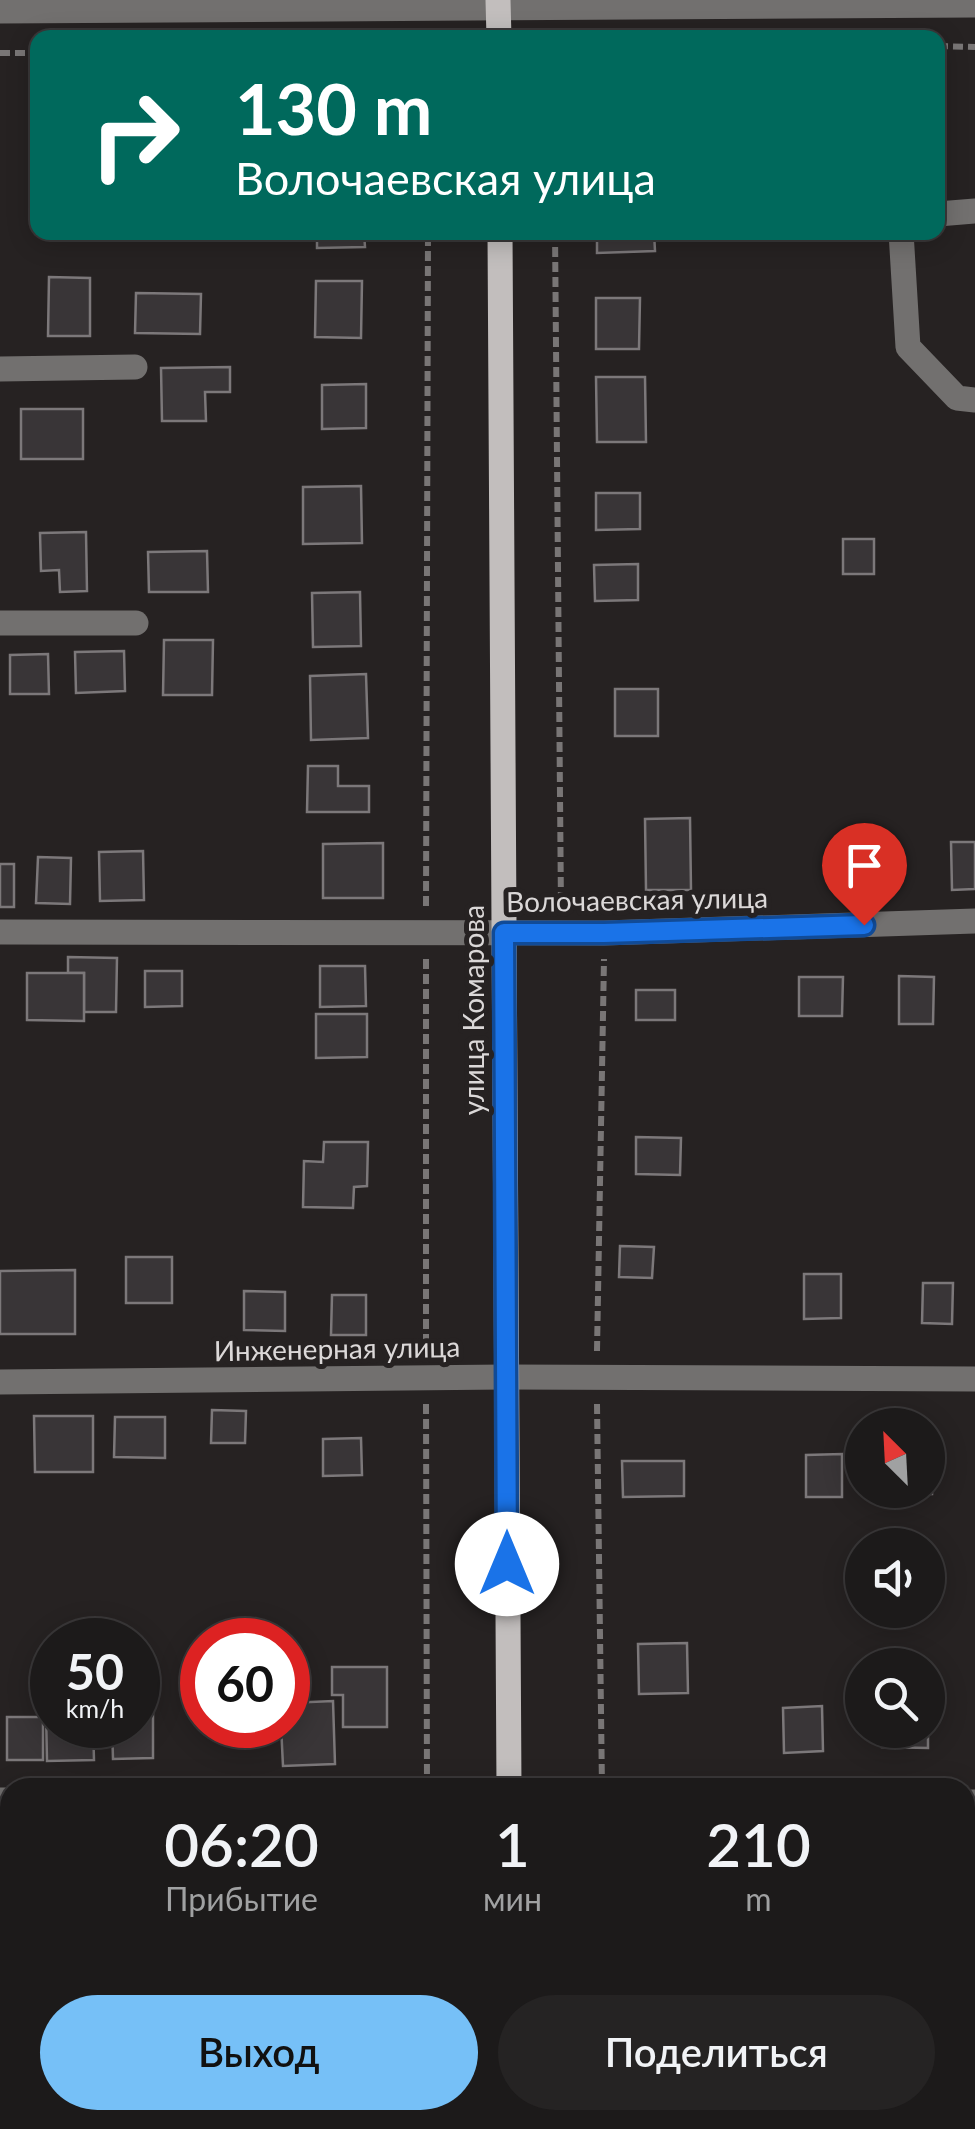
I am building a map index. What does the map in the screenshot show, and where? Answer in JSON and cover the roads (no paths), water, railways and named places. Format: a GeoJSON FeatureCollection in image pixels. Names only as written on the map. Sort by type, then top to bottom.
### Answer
{"type":"FeatureCollection","features":[{"type":"Feature","properties":{"kind":"main road"},"geometry":{"type":"LineString","coordinates":[[498,4],[499,30]]}},
{"type":"Feature","properties":{"kind":"main road","name":"улица Комарова"},"geometry":{"type":"LineString","coordinates":[[500,240],[509,1778]]}},
{"type":"Feature","properties":{"kind":"street"},"geometry":{"type":"LineString","coordinates":[[0,11],[350,4],[975,6]]}},
{"type":"Feature","properties":{"kind":"street"},"geometry":{"type":"LineString","coordinates":[[945,213],[975,210]]}},
{"type":"Feature","properties":{"kind":"street"},"geometry":{"type":"LineString","coordinates":[[901,240],[908,347],[957,398],[975,400]]}},
{"type":"Feature","properties":{"kind":"street"},"geometry":{"type":"LineString","coordinates":[[0,369],[135,367]]}},
{"type":"Feature","properties":{"kind":"street"},"geometry":{"type":"LineString","coordinates":[[0,623],[136,623]]}},
{"type":"Feature","properties":{"kind":"street","name":"Волочаевская улица"},"geometry":{"type":"LineString","coordinates":[[0,932],[561,933],[975,922]]}},
{"type":"Feature","properties":{"kind":"street","name":"Инженерная улица"},"geometry":{"type":"LineString","coordinates":[[0,1382],[505,1377],[975,1379]]}}]}
